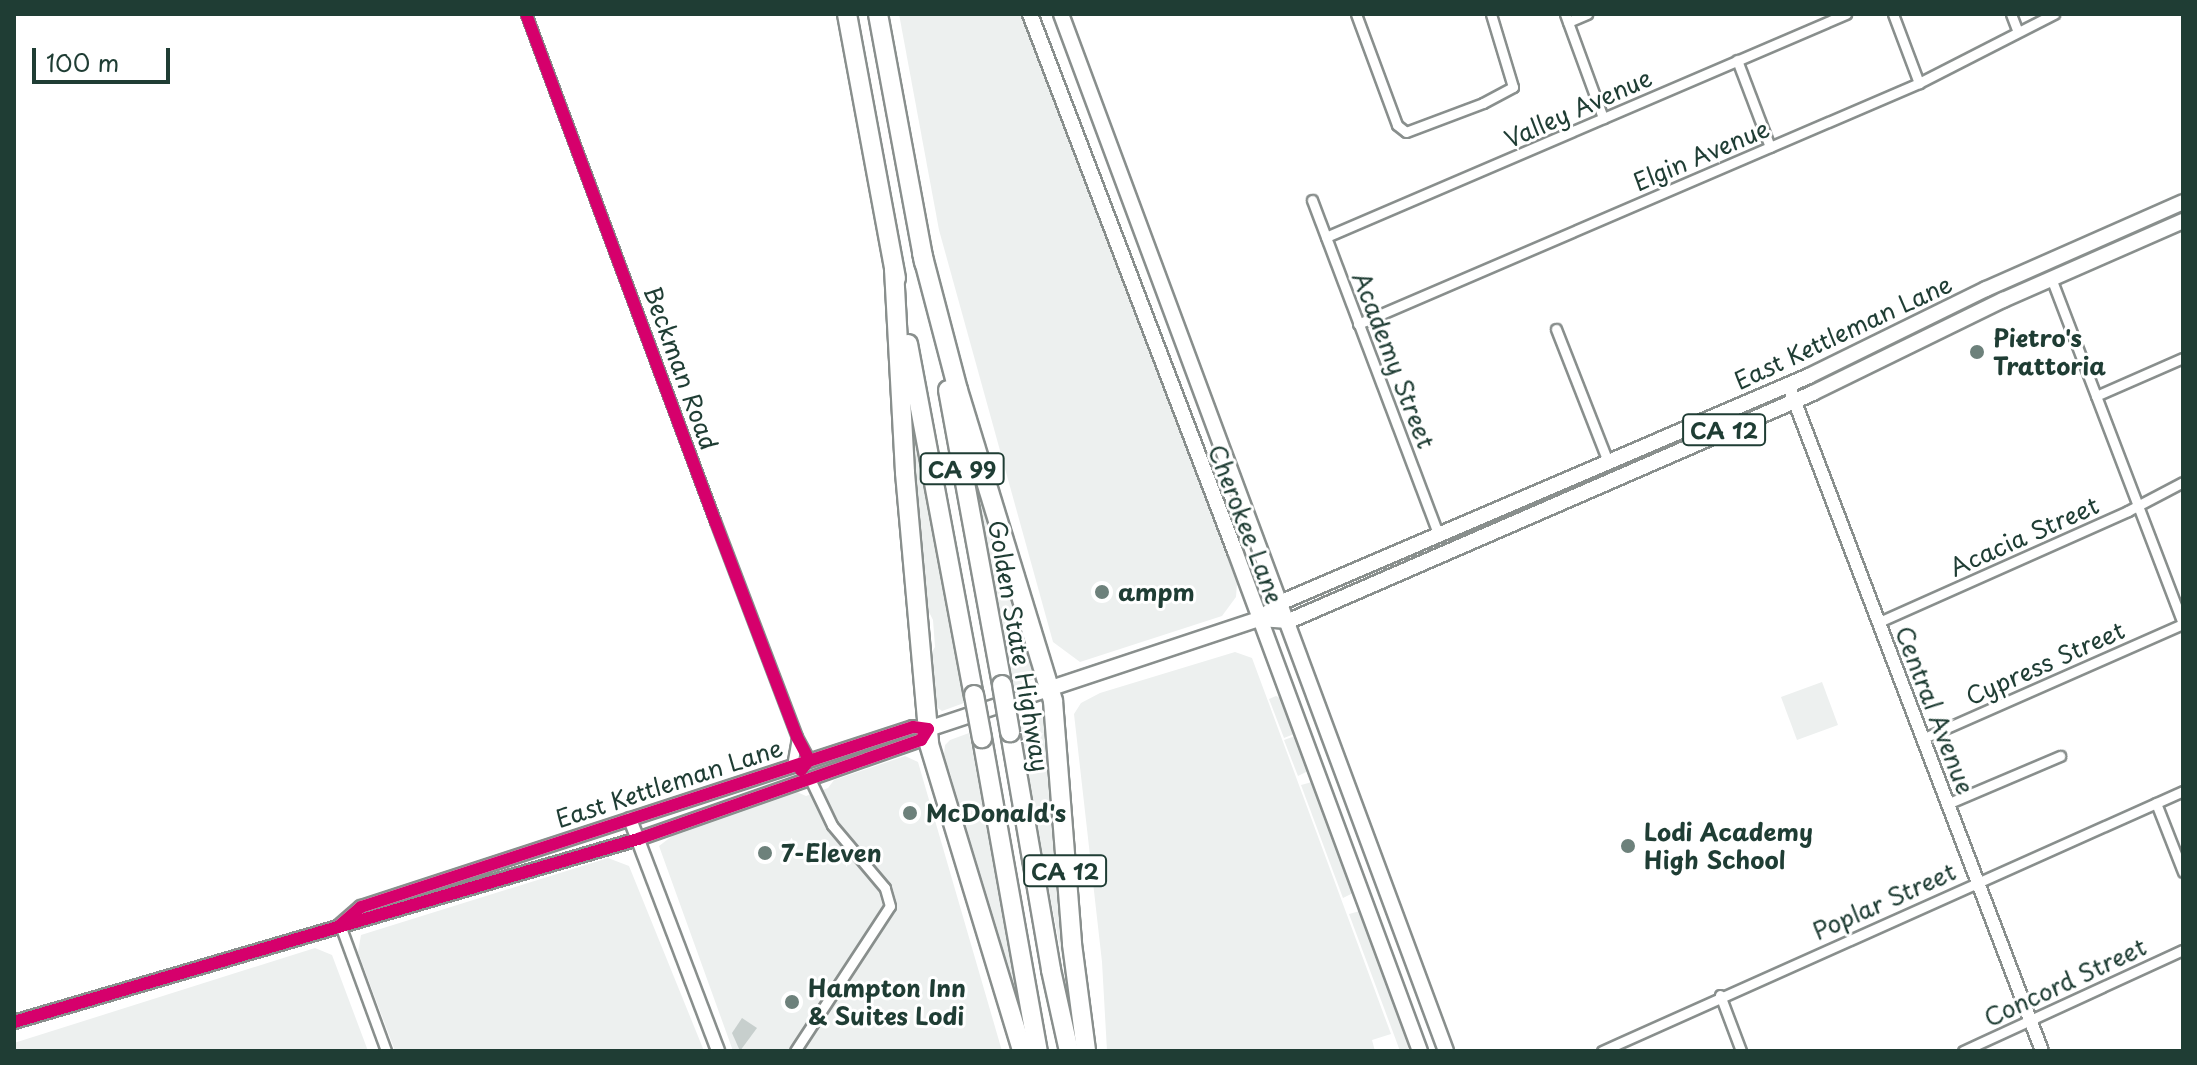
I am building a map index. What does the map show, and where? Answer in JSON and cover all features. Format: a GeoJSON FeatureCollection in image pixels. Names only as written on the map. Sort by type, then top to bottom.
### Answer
{"type":"FeatureCollection","features":[{"type":"Feature","properties":{"kind":"highway","name":"CA 99"},"geometry":{"type":"LineString","coordinates":[[847,14],[1038,1051]]}},
{"type":"Feature","properties":{"kind":"highway","name":"Golden State Highway"},"geometry":{"type":"LineString","coordinates":[[878,14],[1069,1051]]}},
{"type":"Feature","properties":{"kind":"highway"},"geometry":{"type":"LineString","coordinates":[[922,253],[979,461],[1050,690]]}},
{"type":"Feature","properties":{"kind":"highway"},"geometry":{"type":"LineString","coordinates":[[894,269],[905,473],[933,763],[1022,1051]]}},
{"type":"Feature","properties":{"kind":"highway","name":"CA 12"},"geometry":{"type":"LineString","coordinates":[[1050,690],[1072,944],[1086,1051]]}},
{"type":"Feature","properties":{"kind":"main road","name":"Cherokee Lane"},"geometry":{"type":"LineString","coordinates":[[1030,14],[1420,1051]]}},
{"type":"Feature","properties":{"kind":"main road","name":"Cherokee Lane"},"geometry":{"type":"LineString","coordinates":[[1061,14],[1282,602],[1446,1051]]}},
{"type":"Feature","properties":{"kind":"main road","name":"East Kettleman Lane"},"geometry":{"type":"LineString","coordinates":[[928,729],[1259,619],[1282,602],[1788,384],[1986,289],[2183,202]]}},
{"type":"Feature","properties":{"kind":"main road","name":"East Kettleman Lane"},"geometry":{"type":"LineString","coordinates":[[1259,619],[1289,621],[1795,399],[2051,278],[2183,221]]}},
{"type":"Feature","properties":{"kind":"main road"},"geometry":{"type":"LineString","coordinates":[[1139,304],[1165,294]]}},
{"type":"Feature","properties":{"kind":"street","name":"Beckman Road"},"geometry":{"type":"LineString","coordinates":[[526,14],[797,737],[809,760]]}},
{"type":"Feature","properties":{"kind":"street"},"geometry":{"type":"LineString","coordinates":[[1356,14],[1397,125],[1406,132],[1483,103],[1513,87],[1491,14]]}},
{"type":"Feature","properties":{"kind":"street"},"geometry":{"type":"LineString","coordinates":[[1587,14],[1567,18],[1603,118]]}},
{"type":"Feature","properties":{"kind":"street","name":"Valley Avenue"},"geometry":{"type":"LineString","coordinates":[[1326,237],[1846,14]]}},
{"type":"Feature","properties":{"kind":"street"},"geometry":{"type":"LineString","coordinates":[[1893,14],[1919,83]]}},
{"type":"Feature","properties":{"kind":"street"},"geometry":{"type":"LineString","coordinates":[[2011,14],[2017,30]]}},
{"type":"Feature","properties":{"kind":"street","name":"Elgin Avenue"},"geometry":{"type":"LineString","coordinates":[[1358,324],[1919,83],[1967,60],[2017,30],[2054,14]]}},
{"type":"Feature","properties":{"kind":"street"},"geometry":{"type":"LineString","coordinates":[[1737,60],[1770,147]]}},
{"type":"Feature","properties":{"kind":"street","name":"Academy Street"},"geometry":{"type":"LineString","coordinates":[[1312,200],[1438,533]]}},
{"type":"Feature","properties":{"kind":"street"},"geometry":{"type":"LineString","coordinates":[[2051,278],[2183,624]]}},
{"type":"Feature","properties":{"kind":"street"},"geometry":{"type":"LineString","coordinates":[[1556,329],[1608,462]]}},
{"type":"Feature","properties":{"kind":"street"},"geometry":{"type":"LineString","coordinates":[[2096,396],[2183,358]]}},
{"type":"Feature","properties":{"kind":"street","name":"Central Avenue"},"geometry":{"type":"LineString","coordinates":[[1788,384],[2042,1051]]}},
{"type":"Feature","properties":{"kind":"street","name":"Acacia Street"},"geometry":{"type":"LineString","coordinates":[[1879,622],[2183,482]]}},
{"type":"Feature","properties":{"kind":"street","name":"Cypress Street"},"geometry":{"type":"LineString","coordinates":[[1924,738],[2183,624]]}},
{"type":"Feature","properties":{"kind":"street","name":"East Kettleman Lane"},"geometry":{"type":"LineString","coordinates":[[15,1019],[638,839],[921,740],[928,729],[913,727],[361,907],[340,925]]}},
{"type":"Feature","properties":{"kind":"street"},"geometry":{"type":"LineString","coordinates":[[795,1051],[890,906],[885,888],[832,825],[810,779],[815,768],[880,745],[888,735]]}},
{"type":"Feature","properties":{"kind":"street"},"geometry":{"type":"LineString","coordinates":[[792,766],[797,737]]}},
{"type":"Feature","properties":{"kind":"street"},"geometry":{"type":"LineString","coordinates":[[1947,804],[2060,756]]}},
{"type":"Feature","properties":{"kind":"street"},"geometry":{"type":"LineString","coordinates":[[743,802],[753,791],[796,776],[809,760]]}},
{"type":"Feature","properties":{"kind":"street","name":"Poplar Street"},"geometry":{"type":"LineString","coordinates":[[1602,1051],[1720,995],[2183,791]]}},
{"type":"Feature","properties":{"kind":"street"},"geometry":{"type":"LineString","coordinates":[[2156,803],[2183,872]]}},
{"type":"Feature","properties":{"kind":"street"},"geometry":{"type":"LineString","coordinates":[[630,819],[718,1051]]}},
{"type":"Feature","properties":{"kind":"street"},"geometry":{"type":"LineString","coordinates":[[340,925],[386,1051]]}},
{"type":"Feature","properties":{"kind":"street","name":"Concord Street"},"geometry":{"type":"LineString","coordinates":[[1963,1051],[2183,950]]}},
{"type":"Feature","properties":{"kind":"street"},"geometry":{"type":"LineString","coordinates":[[1720,995],[1741,1051]]}},
{"type":"Feature","properties":{"kind":"shaded area"},"geometry":{"type":"Polygon","coordinates":[[[899,14],[1022,14],[1237,583],[1236,597],[1222,616],[1080,662],[1053,642],[939,230],[899,14]]]}},
{"type":"Feature","properties":{"kind":"shaded area"},"geometry":{"type":"Polygon","coordinates":[[[915,437],[964,703],[942,711],[934,705],[930,655],[935,647],[933,620],[928,610],[910,438],[915,437]]]}},
{"type":"Feature","properties":{"kind":"shaded area"},"geometry":{"type":"Polygon","coordinates":[[[977,461],[1017,622],[1025,628],[1039,677],[1012,688],[971,464],[977,461]]]}},
{"type":"Feature","properties":{"kind":"shaded area"},"geometry":{"type":"Polygon","coordinates":[[[1235,652],[1252,658],[1391,1034],[1372,1040],[1375,1051],[1107,1051],[1102,962],[1074,714],[1081,703],[1100,693],[1235,652]]]}},
{"type":"Feature","properties":{"kind":"shaded area"},"geometry":{"type":"Polygon","coordinates":[[[1822,682],[1838,725],[1797,740],[1781,697],[1822,682]]]}},
{"type":"Feature","properties":{"kind":"shaded area"},"geometry":{"type":"Polygon","coordinates":[[[1276,696],[1282,699],[1294,734],[1284,738],[1269,699],[1276,696]]]}},
{"type":"Feature","properties":{"kind":"shaded area"},"geometry":{"type":"Polygon","coordinates":[[[1039,710],[1046,712],[1075,989],[1068,989],[1016,719],[1039,710]]]}},
{"type":"Feature","properties":{"kind":"shaded area"},"geometry":{"type":"Polygon","coordinates":[[[969,733],[1032,1051],[953,803],[955,792],[950,772],[943,764],[945,745],[969,733]]]}},
{"type":"Feature","properties":{"kind":"shaded area"},"geometry":{"type":"Polygon","coordinates":[[[1295,736],[1308,771],[1298,776],[1284,740],[1295,736]]]}},
{"type":"Feature","properties":{"kind":"shaded area"},"geometry":{"type":"Polygon","coordinates":[[[905,756],[918,762],[1002,1051],[733,1051],[659,846],[680,830],[797,792],[806,796],[828,788],[834,780],[905,756]]]}},
{"type":"Feature","properties":{"kind":"shaded area"},"geometry":{"type":"Polygon","coordinates":[[[1312,782],[1353,893],[1343,898],[1301,785],[1312,782]]]}},
{"type":"Feature","properties":{"kind":"shaded area"},"geometry":{"type":"Polygon","coordinates":[[[608,858],[629,866],[704,1051],[395,1051],[358,952],[361,935],[608,858]]]}},
{"type":"Feature","properties":{"kind":"shaded area"},"geometry":{"type":"Polygon","coordinates":[[[1360,911],[1410,1046],[1406,1051],[1400,1051],[1349,914],[1360,911]]]}},
{"type":"Feature","properties":{"kind":"shaded area"},"geometry":{"type":"Polygon","coordinates":[[[315,948],[332,955],[368,1051],[14,1051],[14,1043],[315,948]]]}},
{"type":"Feature","properties":{"kind":"shaded area"},"geometry":{"type":"Polygon","coordinates":[[[742,1018],[757,1028],[740,1051],[732,1033],[742,1018]]]}},
{"type":"Feature","properties":{"kind":"cycle path"},"geometry":{"type":"LineString","coordinates":[[526,14],[715,521],[797,737],[809,760],[801,770]]}},
{"type":"Feature","properties":{"kind":"cycle path"},"geometry":{"type":"LineString","coordinates":[[14,1022],[638,839],[921,740],[928,729],[913,727],[361,907],[340,925]]}},
{"type":"Feature","properties":{"kind":"place","name":"Pietro's Trattoria"},"geometry":{"type":"Point","coordinates":[1977,352]}},
{"type":"Feature","properties":{"kind":"place","name":"ampm"},"geometry":{"type":"Point","coordinates":[1102,592]}},
{"type":"Feature","properties":{"kind":"place","name":"McDonald's"},"geometry":{"type":"Point","coordinates":[910,813]}},
{"type":"Feature","properties":{"kind":"place","name":"Lodi Academy High School"},"geometry":{"type":"Point","coordinates":[1628,846]}},
{"type":"Feature","properties":{"kind":"place","name":"7-Eleven"},"geometry":{"type":"Point","coordinates":[765,853]}},
{"type":"Feature","properties":{"kind":"place","name":"Hampton Inn & Suites Lodi"},"geometry":{"type":"Point","coordinates":[792,1002]}}]}
